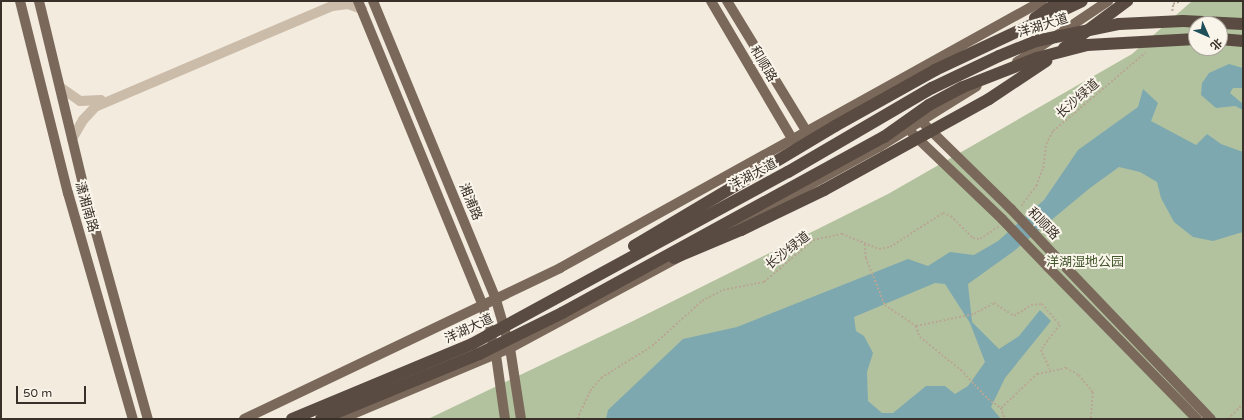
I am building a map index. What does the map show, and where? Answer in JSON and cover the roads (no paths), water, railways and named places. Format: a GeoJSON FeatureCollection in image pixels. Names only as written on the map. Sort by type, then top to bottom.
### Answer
{"type":"FeatureCollection","features":[{"type":"Feature","properties":{"kind":"highway"},"geometry":{"type":"LineString","coordinates":[[1017,30],[1060,1]]}},
{"type":"Feature","properties":{"kind":"highway"},"geometry":{"type":"LineString","coordinates":[[600,272],[627,251],[744,179],[935,70],[1017,30],[1082,1]]}},
{"type":"Feature","properties":{"kind":"highway"},"geometry":{"type":"LineString","coordinates":[[601,292],[766,218],[949,122],[1057,53],[1127,1]]}},
{"type":"Feature","properties":{"kind":"highway","name":"洋湖大道"},"geometry":{"type":"LineString","coordinates":[[292,419],[472,344],[600,272],[788,172],[932,88],[1036,41],[1119,24],[1183,21],[1243,24]]}},
{"type":"Feature","properties":{"kind":"highway","name":"洋湖大道"},"geometry":{"type":"LineString","coordinates":[[321,419],[479,354],[601,292],[884,137],[929,105],[963,87],[1037,58],[1087,46],[1188,40]]}},
{"type":"Feature","properties":{"kind":"highway"},"geometry":{"type":"LineString","coordinates":[[1228,40],[1243,41]]}},
{"type":"Feature","properties":{"kind":"main road","name":"潇湘南路"},"geometry":{"type":"LineString","coordinates":[[20,1],[68,193],[133,419]]}},
{"type":"Feature","properties":{"kind":"main road","name":"潇湘南路"},"geometry":{"type":"LineString","coordinates":[[39,1],[72,139],[148,419]]}},
{"type":"Feature","properties":{"kind":"main road","name":"湘浦路"},"geometry":{"type":"LineString","coordinates":[[373,1],[496,300],[510,348],[521,419]]}},
{"type":"Feature","properties":{"kind":"main road","name":"和顺路"},"geometry":{"type":"LineString","coordinates":[[711,1],[793,140]]}},
{"type":"Feature","properties":{"kind":"main road","name":"和顺路"},"geometry":{"type":"LineString","coordinates":[[727,1],[807,132]]}},
{"type":"Feature","properties":{"kind":"main road","name":"洋湖大道"},"geometry":{"type":"LineString","coordinates":[[244,419],[496,300],[793,140],[1042,1]]}},
{"type":"Feature","properties":{"kind":"main road"},"geometry":{"type":"LineString","coordinates":[[341,419],[510,348],[908,129],[920,120],[1022,58],[1108,1]]}},
{"type":"Feature","properties":{"kind":"main road","name":"湘浦路"},"geometry":{"type":"LineString","coordinates":[[360,5],[483,306],[496,354],[505,419]]}},
{"type":"Feature","properties":{"kind":"main road","name":"和顺路"},"geometry":{"type":"LineString","coordinates":[[920,120],[1015,208],[1056,257],[1211,419]]}},
{"type":"Feature","properties":{"kind":"main road","name":"和顺路"},"geometry":{"type":"LineString","coordinates":[[908,129],[1048,267],[1197,419]]}},
{"type":"Feature","properties":{"kind":"street"},"geometry":{"type":"LineString","coordinates":[[60,87],[80,101],[95,102],[331,1]]}},
{"type":"Feature","properties":{"kind":"street"},"geometry":{"type":"LineString","coordinates":[[72,139],[83,120],[95,107],[332,6],[348,4],[360,5]]}},
{"type":"Feature","properties":{"kind":"water"},"geometry":{"type":"Polygon","coordinates":[[[1229,64],[1243,68],[1243,88],[1233,88],[1230,93],[1243,104],[1243,110],[1235,106],[1216,108],[1201,95],[1202,83],[1209,73],[1229,64]]]}},
{"type":"Feature","properties":{"kind":"water"},"geometry":{"type":"Polygon","coordinates":[[[1143,89],[1158,103],[1151,121],[1196,145],[1207,134],[1221,144],[1243,152],[1243,232],[1213,241],[1193,237],[1174,222],[1161,198],[1157,182],[1140,172],[1119,167],[1090,188],[1014,251],[968,284],[972,322],[999,349],[1019,336],[1040,310],[1051,321],[1005,378],[991,407],[1001,419],[606,419],[608,410],[683,339],[737,327],[908,259],[928,266],[950,252],[974,255],[998,241],[1044,200],[1078,150],[1138,107],[1143,89]],[[935,283],[854,317],[856,331],[864,336],[873,353],[867,372],[868,401],[882,413],[893,413],[926,386],[945,386],[955,394],[968,386],[985,362],[970,323],[945,284],[935,283]]]}},
{"type":"Feature","properties":{"kind":"park label","name":"洋湖湿地公园"},"geometry":{"type":"Point","coordinates":[1085,262]}}]}
